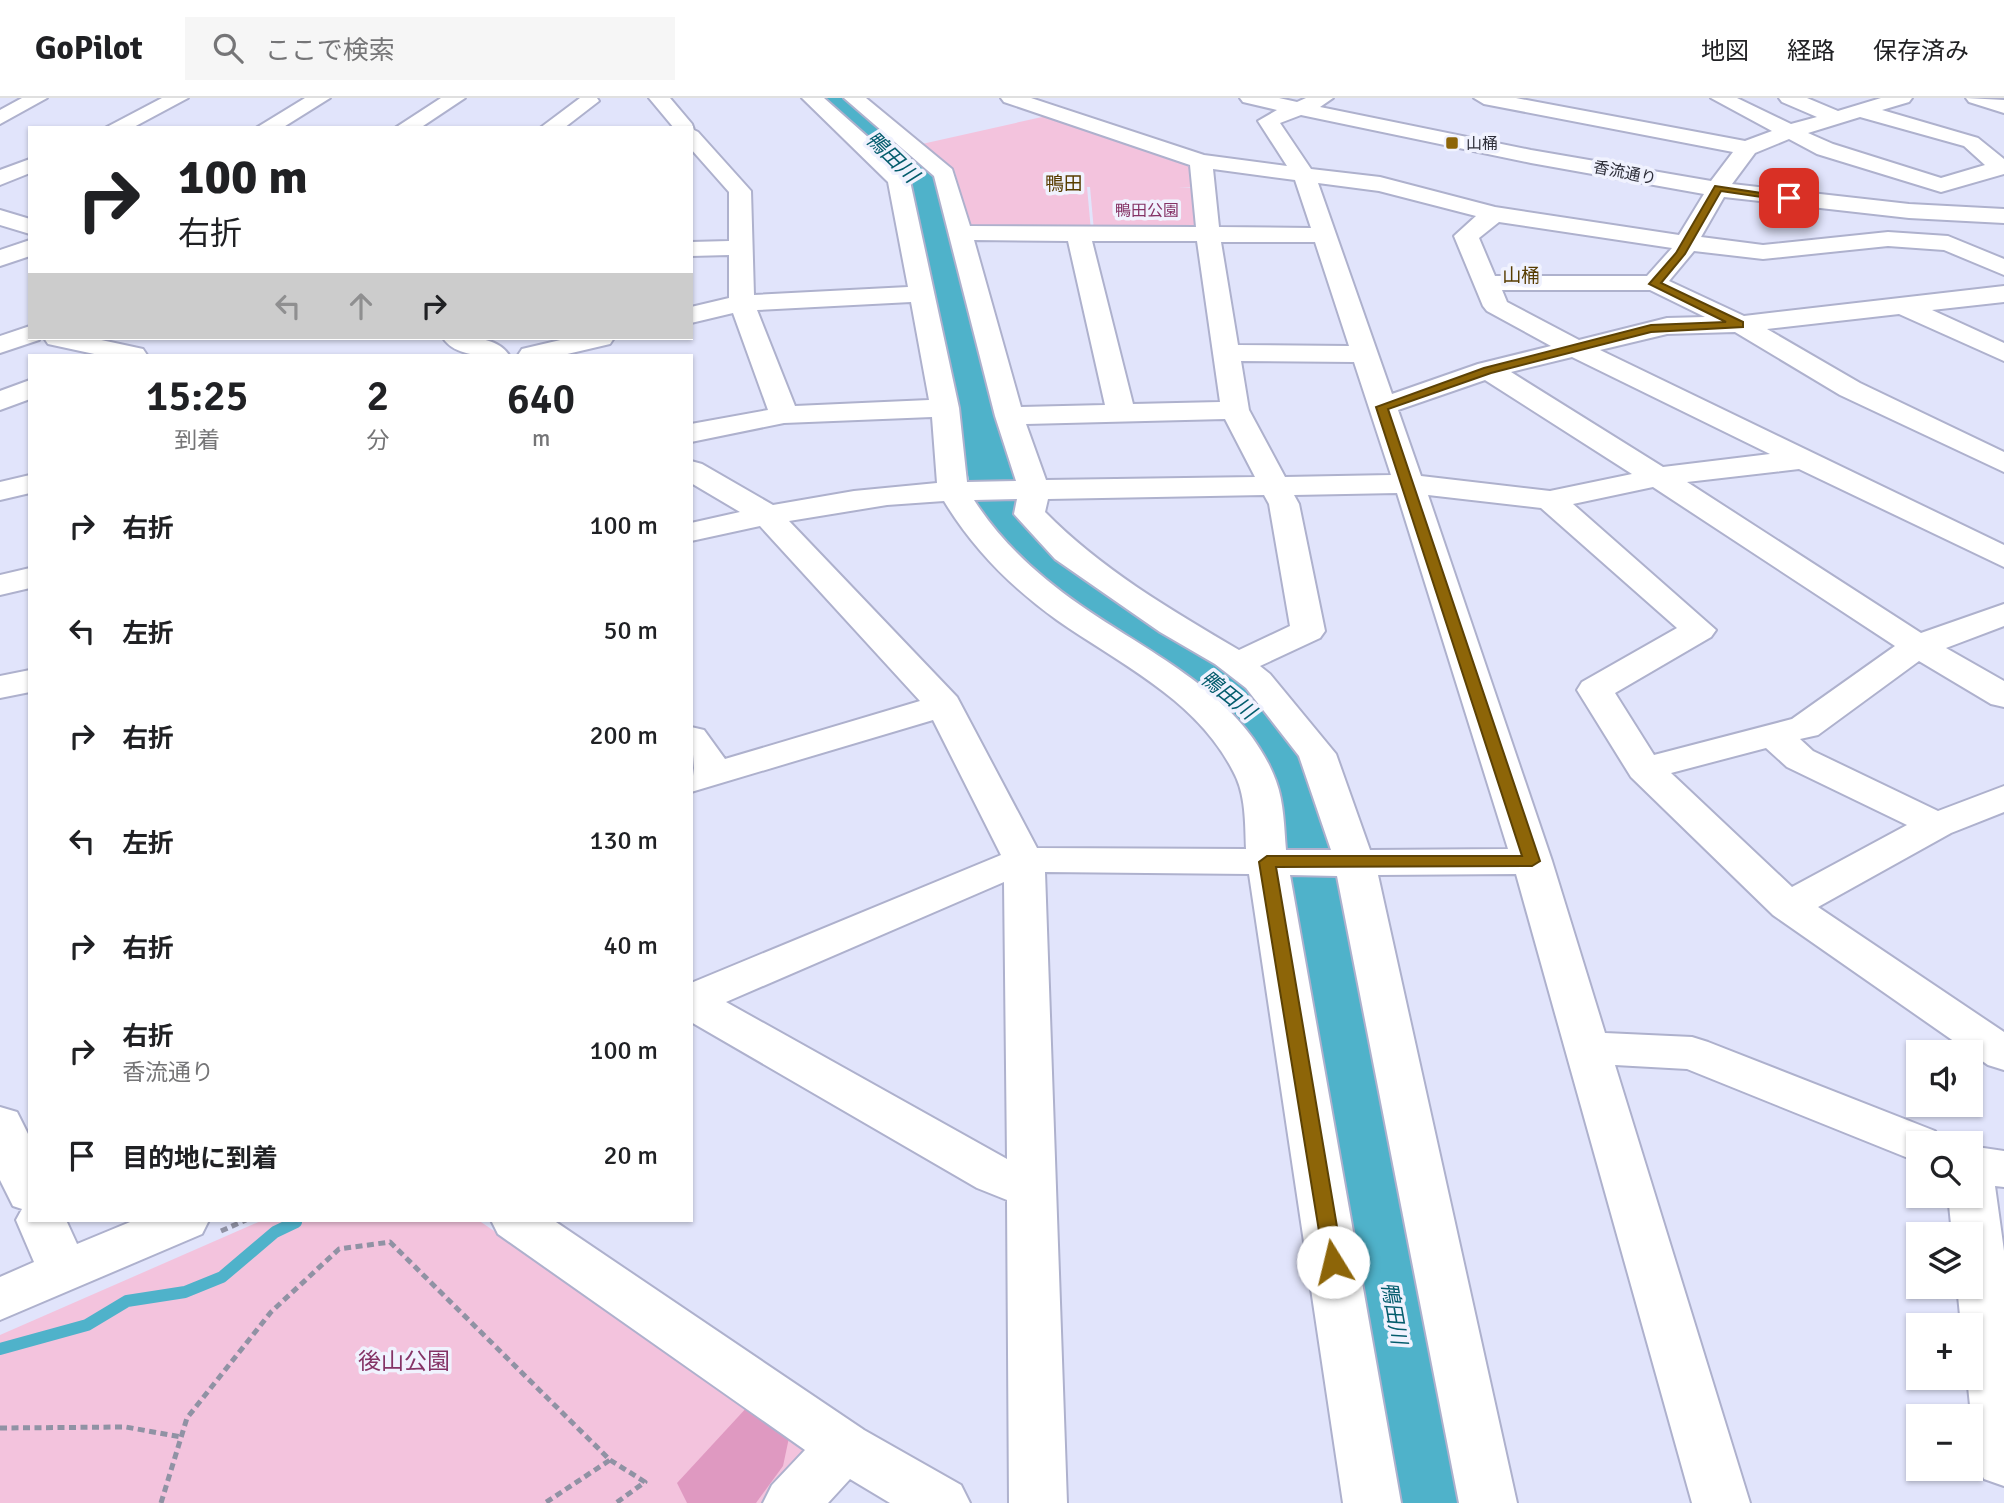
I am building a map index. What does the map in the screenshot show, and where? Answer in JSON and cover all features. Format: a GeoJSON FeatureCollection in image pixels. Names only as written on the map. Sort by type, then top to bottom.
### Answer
{"type":"FeatureCollection","features":[{"type":"Feature","properties":{"kind":"street"},"geometry":{"type":"LineString","coordinates":[[119,126],[178,98]]}},
{"type":"Feature","properties":{"kind":"street"},"geometry":{"type":"LineString","coordinates":[[270,126],[320,98]]}},
{"type":"Feature","properties":{"kind":"street"},"geometry":{"type":"LineString","coordinates":[[408,126],[455,98]]}},
{"type":"Feature","properties":{"kind":"street"},"geometry":{"type":"LineString","coordinates":[[659,98],[683,126]]}},
{"type":"Feature","properties":{"kind":"street"},"geometry":{"type":"LineString","coordinates":[[812,98],[889,168],[899,181],[945,408],[953,491],[983,538],[1041,592],[1179,684],[1205,709],[1253,773],[1274,862],[1372,1503]]}},
{"type":"Feature","properties":{"kind":"street"},"geometry":{"type":"LineString","coordinates":[[854,98],[944,174],[958,233],[1034,491],[1029,514],[1066,552],[1172,625],[1236,664],[1272,697],[1317,754],[1345,863],[1488,1503]]}},
{"type":"Feature","properties":{"kind":"street"},"geometry":{"type":"LineString","coordinates":[[1011,98],[1201,162],[1380,184],[1494,214],[1763,252],[1888,239],[1948,243],[2004,268]]}},
{"type":"Feature","properties":{"kind":"street","name":"香流通り"},"geometry":{"type":"LineString","coordinates":[[1250,98],[1311,103],[1718,188],[1837,204],[2004,216]]}},
{"type":"Feature","properties":{"kind":"street"},"geometry":{"type":"LineString","coordinates":[[1484,98],[1747,148],[1891,99]]}},
{"type":"Feature","properties":{"kind":"street"},"geometry":{"type":"LineString","coordinates":[[1578,98],[1609,107],[1594,118]]}},
{"type":"Feature","properties":{"kind":"street"},"geometry":{"type":"LineString","coordinates":[[1721,98],[1825,149],[1941,185],[2002,166]]}},
{"type":"Feature","properties":{"kind":"street"},"geometry":{"type":"LineString","coordinates":[[1789,98],[1838,118]]}},
{"type":"Feature","properties":{"kind":"street"},"geometry":{"type":"LineString","coordinates":[[1976,98],[2004,107]]}},
{"type":"Feature","properties":{"kind":"street"},"geometry":{"type":"LineString","coordinates":[[553,126],[592,99]]}},
{"type":"Feature","properties":{"kind":"street"},"geometry":{"type":"LineString","coordinates":[[0,102],[31,101]]}},
{"type":"Feature","properties":{"kind":"street"},"geometry":{"type":"LineString","coordinates":[[0,118],[31,101]]}},
{"type":"Feature","properties":{"kind":"street"},"geometry":{"type":"LineString","coordinates":[[1311,103],[1268,121],[1304,174],[1322,235],[1409,484],[1532,861],[1721,1503]]}},
{"type":"Feature","properties":{"kind":"street"},"geometry":{"type":"LineString","coordinates":[[1862,111],[1971,142],[2002,166]]}},
{"type":"Feature","properties":{"kind":"street"},"geometry":{"type":"LineString","coordinates":[[693,141],[700,158],[740,191],[742,303],[784,415]]}},
{"type":"Feature","properties":{"kind":"street"},"geometry":{"type":"LineString","coordinates":[[1654,284],[1688,242],[1718,188],[1747,148]]}},
{"type":"Feature","properties":{"kind":"street"},"geometry":{"type":"LineString","coordinates":[[1201,162],[1208,234],[1235,410],[1272,486],[1284,504],[1308,631],[1236,664]]}},
{"type":"Feature","properties":{"kind":"street"},"geometry":{"type":"LineString","coordinates":[[0,178],[28,166]]}},
{"type":"Feature","properties":{"kind":"street"},"geometry":{"type":"LineString","coordinates":[[1494,214],[1466,236],[1496,306],[1574,348],[2004,556]]}},
{"type":"Feature","properties":{"kind":"street"},"geometry":{"type":"LineString","coordinates":[[0,217],[28,226]]}},
{"type":"Feature","properties":{"kind":"street"},"geometry":{"type":"LineString","coordinates":[[958,233],[1322,235]]}},
{"type":"Feature","properties":{"kind":"street"},"geometry":{"type":"LineString","coordinates":[[1078,233],[1121,412]]}},
{"type":"Feature","properties":{"kind":"street"},"geometry":{"type":"LineString","coordinates":[[0,259],[28,248]]}},
{"type":"Feature","properties":{"kind":"street"},"geometry":{"type":"LineString","coordinates":[[693,249],[739,248]]}},
{"type":"Feature","properties":{"kind":"street"},"geometry":{"type":"LineString","coordinates":[[1488,283],[1654,284],[1740,324],[1850,389],[2004,463]]}},
{"type":"Feature","properties":{"kind":"street"},"geometry":{"type":"LineString","coordinates":[[693,315],[742,303],[923,294]]}},
{"type":"Feature","properties":{"kind":"street"},"geometry":{"type":"LineString","coordinates":[[1381,407],[1488,370],[1667,326],[1740,324],[2004,294]]}},
{"type":"Feature","properties":{"kind":"street"},"geometry":{"type":"LineString","coordinates":[[1899,304],[2004,353]]}},
{"type":"Feature","properties":{"kind":"street"},"geometry":{"type":"LineString","coordinates":[[0,345],[28,335]]}},
{"type":"Feature","properties":{"kind":"street"},"geometry":{"type":"LineString","coordinates":[[65,340],[119,354]]}},
{"type":"Feature","properties":{"kind":"street"},"geometry":{"type":"LineString","coordinates":[[461,340],[494,354]]}},
{"type":"Feature","properties":{"kind":"street"},"geometry":{"type":"LineString","coordinates":[[535,354],[593,340]]}},
{"type":"Feature","properties":{"kind":"street"},"geometry":{"type":"LineString","coordinates":[[1226,353],[1363,354]]}},
{"type":"Feature","properties":{"kind":"street"},"geometry":{"type":"LineString","coordinates":[[1488,370],[1918,646],[2004,696]]}},
{"type":"Feature","properties":{"kind":"street"},"geometry":{"type":"LineString","coordinates":[[0,402],[28,389]]}},
{"type":"Feature","properties":{"kind":"street"},"geometry":{"type":"LineString","coordinates":[[693,433],[784,415],[945,408]]}},
{"type":"Feature","properties":{"kind":"street"},"geometry":{"type":"LineString","coordinates":[[1010,416],[1235,410]]}},
{"type":"Feature","properties":{"kind":"street"},"geometry":{"type":"LineString","coordinates":[[693,532],[767,515],[915,492],[1409,484],[1550,500],[1658,477],[1804,458]]}},
{"type":"Feature","properties":{"kind":"street"},"geometry":{"type":"LineString","coordinates":[[693,471],[767,515],[944,705],[1024,862],[1038,1503]]}},
{"type":"Feature","properties":{"kind":"street"},"geometry":{"type":"LineString","coordinates":[[0,491],[28,484]]}},
{"type":"Feature","properties":{"kind":"street"},"geometry":{"type":"LineString","coordinates":[[1550,500],[1699,629],[1595,690],[1644,769],[1788,906],[2004,1054]]}},
{"type":"Feature","properties":{"kind":"street"},"geometry":{"type":"LineString","coordinates":[[0,585],[28,578]]}},
{"type":"Feature","properties":{"kind":"street"},"geometry":{"type":"LineString","coordinates":[[1644,769],[1805,727],[1918,646],[2004,614]]}},
{"type":"Feature","properties":{"kind":"street"},"geometry":{"type":"LineString","coordinates":[[0,687],[28,681]]}},
{"type":"Feature","properties":{"kind":"street"},"geometry":{"type":"LineString","coordinates":[[693,744],[704,778],[944,705]]}},
{"type":"Feature","properties":{"kind":"street"},"geometry":{"type":"LineString","coordinates":[[1773,735],[1800,759],[1937,825]]}},
{"type":"Feature","properties":{"kind":"street"},"geometry":{"type":"LineString","coordinates":[[1788,906],[1937,825],[1996,809]]}},
{"type":"Feature","properties":{"kind":"street"},"geometry":{"type":"LineString","coordinates":[[693,1000],[992,872],[1024,862],[1062,857],[1345,863],[1532,861]]}},
{"type":"Feature","properties":{"kind":"street"},"geometry":{"type":"LineString","coordinates":[[693,1002],[994,1175],[1031,1191]]}},
{"type":"Feature","properties":{"kind":"street"},"geometry":{"type":"LineString","coordinates":[[1588,1048],[1692,1053],[1906,1139]]}},
{"type":"Feature","properties":{"kind":"street"},"geometry":{"type":"LineString","coordinates":[[0,1124],[28,1188]]}},
{"type":"Feature","properties":{"kind":"street"},"geometry":{"type":"LineString","coordinates":[[1983,1166],[2004,1169]]}},
{"type":"Feature","properties":{"kind":"street"},"geometry":{"type":"LineString","coordinates":[[1974,1208],[2002,1432]]}},
{"type":"Feature","properties":{"kind":"street"},"geometry":{"type":"LineString","coordinates":[[42,1222],[63,1271]]}},
{"type":"Feature","properties":{"kind":"street"},"geometry":{"type":"LineString","coordinates":[[0,1299],[179,1222]]}},
{"type":"Feature","properties":{"kind":"street"},"geometry":{"type":"LineString","coordinates":[[519,1222],[844,1447],[941,1503]]}},
{"type":"Feature","properties":{"kind":"street"},"geometry":{"type":"LineString","coordinates":[[792,1503],[844,1447]]}},
{"type":"Feature","properties":{"kind":"path"},"geometry":{"type":"LineString","coordinates":[[161,1503],[187,1418],[271,1312],[339,1249],[390,1242],[610,1460],[645,1482],[616,1503]]}},
{"type":"Feature","properties":{"kind":"path"},"geometry":{"type":"LineString","coordinates":[[0,1428],[126,1427],[181,1437]]}},
{"type":"Feature","properties":{"kind":"path"},"geometry":{"type":"LineString","coordinates":[[545,1503],[610,1460]]}},
{"type":"Feature","properties":{"kind":"green space","name":"鴨田公園"},"geometry":{"type":"Polygon","coordinates":[[[1051,115],[1198,163],[1199,187],[1178,188],[1200,188],[1202,231],[1094,231],[1090,187],[1087,187],[1091,231],[968,228],[955,172],[922,144],[1051,115]]]}},
{"type":"Feature","properties":{"kind":"green space","name":"後山公園"},"geometry":{"type":"Polygon","coordinates":[[[258,1222],[481,1222],[808,1444],[808,1463],[771,1503],[0,1503],[0,1335],[258,1222]]]}},
{"type":"Feature","properties":{"kind":"shaded area"},"geometry":{"type":"Polygon","coordinates":[[[749,1405],[790,1433],[783,1466],[756,1503],[687,1503],[677,1483],[749,1405]]]}},
{"type":"Feature","properties":{"kind":"waterway","name":"鴨田川"},"geometry":{"type":"LineString","coordinates":[[827,98],[919,176],[930,207],[998,504],[1031,550],[1107,612],[1232,692],[1259,718],[1277,746],[1309,840],[1404,1350],[1428,1503]]}},
{"type":"Feature","properties":{"kind":"waterway"},"geometry":{"type":"LineString","coordinates":[[0,1349],[87,1325],[127,1301],[185,1292],[222,1277],[275,1232],[296,1222]]}},
{"type":"Feature","properties":{"kind":"place","name":"山桶"},"geometry":{"type":"Point","coordinates":[1452,143]}},
{"type":"Feature","properties":{"kind":"district","name":"鴨田"},"geometry":{"type":"Point","coordinates":[1064,183]}},
{"type":"Feature","properties":{"kind":"district","name":"山桶"},"geometry":{"type":"Point","coordinates":[1521,275]}},
{"type":"Feature","properties":{"kind":"route"},"geometry":{"type":"LineString","coordinates":[[1333,1262],[1267,862],[1532,861],[1409,484],[1381,407],[1488,370],[1651,328],[1740,324],[1654,284],[1680,254],[1718,188],[1789,198]]}}]}
